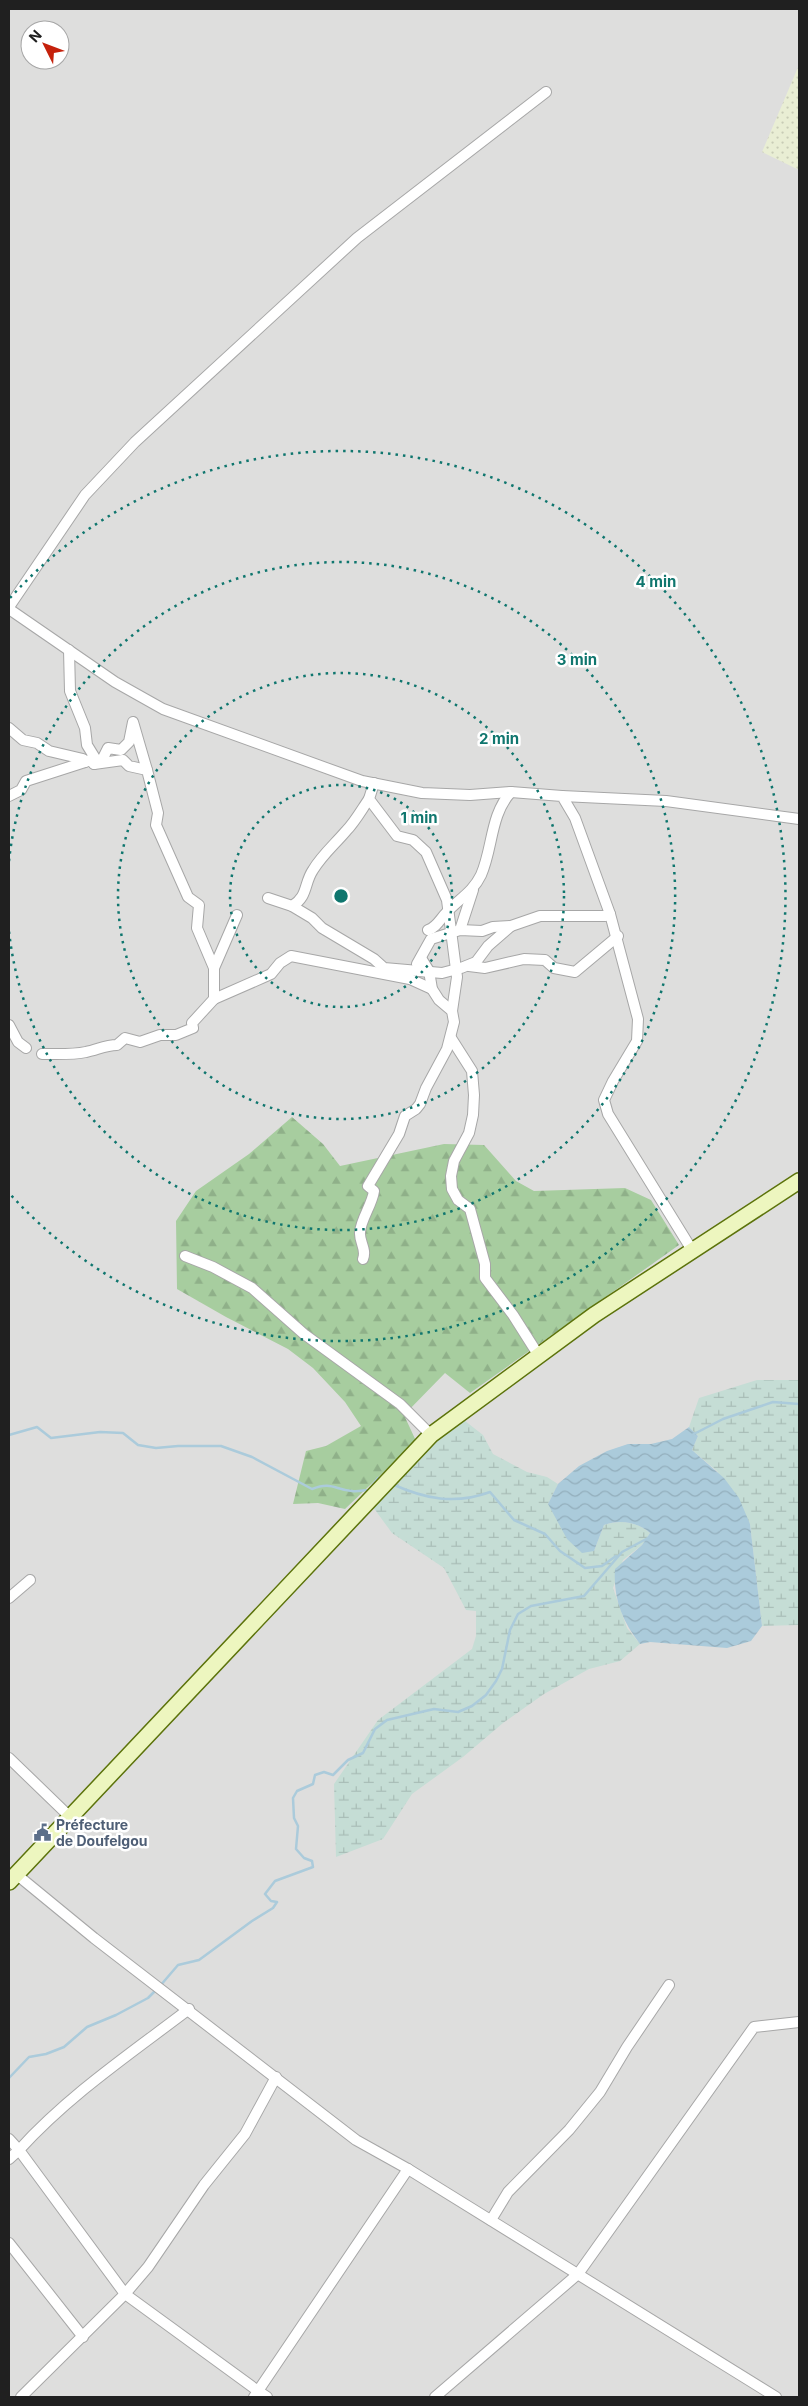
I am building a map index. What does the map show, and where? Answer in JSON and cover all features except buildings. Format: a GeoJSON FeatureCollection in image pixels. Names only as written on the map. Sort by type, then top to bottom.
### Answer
{"type":"FeatureCollection","features":[{"type":"Feature","properties":{"kind":"main road"},"geometry":{"type":"LineString","coordinates":[[12,1878],[431,1435],[476,1400],[594,1315],[799,1181]]}},
{"type":"Feature","properties":{"kind":"street"},"geometry":{"type":"LineString","coordinates":[[546,92],[357,238],[135,442],[85,495],[9,608],[115,682],[163,709],[253,743],[374,783],[422,792],[470,795],[511,792],[666,801],[799,819]]}},
{"type":"Feature","properties":{"kind":"street"},"geometry":{"type":"LineString","coordinates":[[69,650],[70,691],[85,728],[87,745],[94,758],[89,763]]}},
{"type":"Feature","properties":{"kind":"street"},"geometry":{"type":"LineString","coordinates":[[9,796],[21,790],[26,781],[103,758],[108,748],[121,750],[129,742],[133,722],[158,813],[156,825],[188,897],[199,905],[197,928],[214,968],[214,999]]}},
{"type":"Feature","properties":{"kind":"street"},"geometry":{"type":"LineString","coordinates":[[9,728],[23,740],[37,743],[49,751],[83,759],[89,763],[123,760],[129,766],[147,770]]}},
{"type":"Feature","properties":{"kind":"street"},"geometry":{"type":"LineString","coordinates":[[292,906],[302,898],[307,889],[311,872],[347,830],[369,799],[374,783]]}},
{"type":"Feature","properties":{"kind":"street"},"geometry":{"type":"LineString","coordinates":[[455,932],[481,875],[494,824],[504,800],[511,792]]}},
{"type":"Feature","properties":{"kind":"street"},"geometry":{"type":"LineString","coordinates":[[562,796],[575,818],[618,936],[638,1019],[637,1041],[604,1100],[608,1114],[692,1250]]}},
{"type":"Feature","properties":{"kind":"street"},"geometry":{"type":"LineString","coordinates":[[363,1259],[365,1253],[360,1232],[367,1211],[372,1205],[374,1191],[368,1186],[400,1134],[405,1116],[416,1110],[420,1104],[451,1038],[454,1022],[452,1011],[456,974],[455,932],[448,911],[447,900],[426,852],[413,840],[397,836],[369,799]]}},
{"type":"Feature","properties":{"kind":"street"},"geometry":{"type":"LineString","coordinates":[[428,930],[434,928],[448,911],[473,890]]}},
{"type":"Feature","properties":{"kind":"street"},"geometry":{"type":"LineString","coordinates":[[268,898],[292,906],[312,918],[333,935],[374,959],[384,968],[456,974],[476,962],[488,946],[511,926]]}},
{"type":"Feature","properties":{"kind":"street"},"geometry":{"type":"LineString","coordinates":[[412,971],[431,939],[455,932],[482,931],[492,927],[511,926],[540,916],[605,916],[610,914]]}},
{"type":"Feature","properties":{"kind":"street"},"geometry":{"type":"LineString","coordinates":[[214,968],[237,915]]}},
{"type":"Feature","properties":{"kind":"street"},"geometry":{"type":"LineString","coordinates":[[470,965],[484,968],[524,959],[545,960],[554,968],[575,972],[618,936]]}},
{"type":"Feature","properties":{"kind":"street"},"geometry":{"type":"LineString","coordinates":[[42,1054],[50,1056],[84,1052],[106,1045],[117,1045],[125,1038],[140,1042],[160,1035],[176,1035],[192,1028],[192,1023],[214,999],[271,974],[280,963],[291,956],[410,979],[432,990]]}},
{"type":"Feature","properties":{"kind":"street"},"geometry":{"type":"LineString","coordinates":[[421,958],[429,971],[432,990],[439,1000],[452,1011]]}},
{"type":"Feature","properties":{"kind":"street"},"geometry":{"type":"LineString","coordinates":[[9,1025],[18,1042],[26,1048]]}},
{"type":"Feature","properties":{"kind":"street"},"geometry":{"type":"LineString","coordinates":[[451,1038],[472,1071],[474,1095],[473,1115],[469,1133],[454,1162],[451,1176],[452,1189],[458,1200],[470,1209],[485,1264],[485,1278],[539,1356]]}},
{"type":"Feature","properties":{"kind":"street"},"geometry":{"type":"LineString","coordinates":[[185,1256],[212,1267],[252,1288],[304,1334],[400,1404],[431,1435]]}},
{"type":"Feature","properties":{"kind":"street"},"geometry":{"type":"LineString","coordinates":[[9,1598],[30,1580]]}},
{"type":"Feature","properties":{"kind":"street"},"geometry":{"type":"LineString","coordinates":[[9,1758],[70,1817]]}},
{"type":"Feature","properties":{"kind":"street"},"geometry":{"type":"LineString","coordinates":[[12,1878],[151,1980],[356,2140],[408,2169],[776,2397]]}},
{"type":"Feature","properties":{"kind":"street"},"geometry":{"type":"LineString","coordinates":[[491,2220],[508,2192],[569,2130],[600,2092],[627,2047],[669,1985]]}},
{"type":"Feature","properties":{"kind":"street"},"geometry":{"type":"LineString","coordinates":[[9,2159],[44,2123],[86,2086],[189,2009]]}},
{"type":"Feature","properties":{"kind":"street"},"geometry":{"type":"LineString","coordinates":[[435,2397],[578,2274],[754,2027],[799,2022]]}},
{"type":"Feature","properties":{"kind":"street"},"geometry":{"type":"LineString","coordinates":[[23,2397],[125,2294],[148,2267],[204,2186],[245,2134],[276,2077]]}},
{"type":"Feature","properties":{"kind":"street"},"geometry":{"type":"LineString","coordinates":[[9,2139],[125,2294],[259,2395],[408,2169]]}},
{"type":"Feature","properties":{"kind":"street"},"geometry":{"type":"LineString","coordinates":[[9,2243],[83,2337]]}},
{"type":"Feature","properties":{"kind":"shaded area"},"geometry":{"type":"Polygon","coordinates":[[[9,9],[799,9],[799,2397],[9,2397],[9,9]]]}},
{"type":"Feature","properties":{"kind":"green space"},"geometry":{"type":"Polygon","coordinates":[[[799,65],[799,170],[762,152],[799,65]]]}},
{"type":"Feature","properties":{"kind":"green space"},"geometry":{"type":"Polygon","coordinates":[[[292,1117],[323,1144],[340,1166],[444,1144],[484,1145],[516,1181],[534,1191],[625,1188],[651,1200],[679,1245],[470,1393],[445,1373],[404,1415],[416,1441],[345,1509],[318,1503],[293,1504],[306,1451],[326,1446],[361,1426],[345,1402],[313,1368],[288,1349],[177,1289],[176,1221],[196,1191],[249,1154],[292,1117]]]}},
{"type":"Feature","properties":{"kind":"green space"},"geometry":{"type":"Polygon","coordinates":[[[757,1380],[799,1380],[798,1625],[762,1626],[750,1524],[717,1471],[692,1450],[698,1436],[689,1427],[699,1398],[757,1380]]]}},
{"type":"Feature","properties":{"kind":"green space"},"geometry":{"type":"Polygon","coordinates":[[[460,1417],[483,1435],[493,1454],[527,1472],[547,1477],[558,1484],[548,1504],[594,1551],[604,1525],[610,1523],[623,1522],[634,1524],[650,1533],[642,1545],[623,1560],[613,1588],[627,1628],[640,1644],[620,1661],[589,1669],[544,1694],[503,1723],[463,1757],[412,1794],[383,1839],[336,1857],[334,1784],[378,1720],[472,1649],[476,1636],[476,1611],[466,1610],[444,1568],[392,1533],[370,1503],[460,1417]]]}},
{"type":"Feature","properties":{"kind":"water"},"geometry":{"type":"Polygon","coordinates":[[[689,1427],[698,1436],[692,1450],[724,1478],[739,1498],[750,1524],[762,1626],[751,1641],[727,1648],[650,1642],[640,1644],[628,1627],[620,1609],[617,1599],[615,1569],[642,1545],[650,1533],[634,1524],[610,1523],[604,1525],[594,1551],[582,1553],[567,1539],[548,1504],[558,1484],[579,1466],[607,1451],[628,1444],[651,1444],[672,1439],[689,1427]]]}},
{"type":"Feature","properties":{"kind":"waterway"},"geometry":{"type":"LineString","coordinates":[[692,1435],[723,1419],[773,1402],[799,1404]]}},
{"type":"Feature","properties":{"kind":"waterway"},"geometry":{"type":"LineString","coordinates":[[9,1435],[37,1427],[51,1438],[100,1432],[123,1433],[138,1445],[156,1448],[221,1446],[252,1457],[312,1489],[329,1486],[354,1491],[369,1490],[378,1478],[382,1480]]}},
{"type":"Feature","properties":{"kind":"waterway"},"geometry":{"type":"LineString","coordinates":[[392,1484],[428,1497],[452,1499],[477,1496],[490,1492],[514,1520],[545,1534],[560,1551],[585,1568],[602,1566],[616,1556]]}},
{"type":"Feature","properties":{"kind":"waterway"},"geometry":{"type":"LineString","coordinates":[[160,1986],[178,1965],[199,1960],[273,1908],[277,1902],[271,1901],[265,1894],[275,1881],[313,1867],[312,1861],[304,1858],[296,1849],[298,1826],[294,1818],[293,1798],[297,1791],[313,1784],[315,1775],[324,1772],[333,1775],[348,1760],[363,1753],[375,1729],[387,1720],[434,1709],[458,1712],[472,1706],[486,1695],[496,1681],[502,1669],[510,1630],[518,1614],[531,1606],[584,1596],[622,1552],[648,1538]]}},
{"type":"Feature","properties":{"kind":"waterway"},"geometry":{"type":"LineString","coordinates":[[9,2078],[29,2057],[46,2054],[64,2047],[87,2027],[116,2015],[148,1998],[156,1990]]}},
{"type":"Feature","properties":{"kind":"place","name":"Préfecture de Doufelgou"},"geometry":{"type":"Point","coordinates":[42,1832]}}]}
